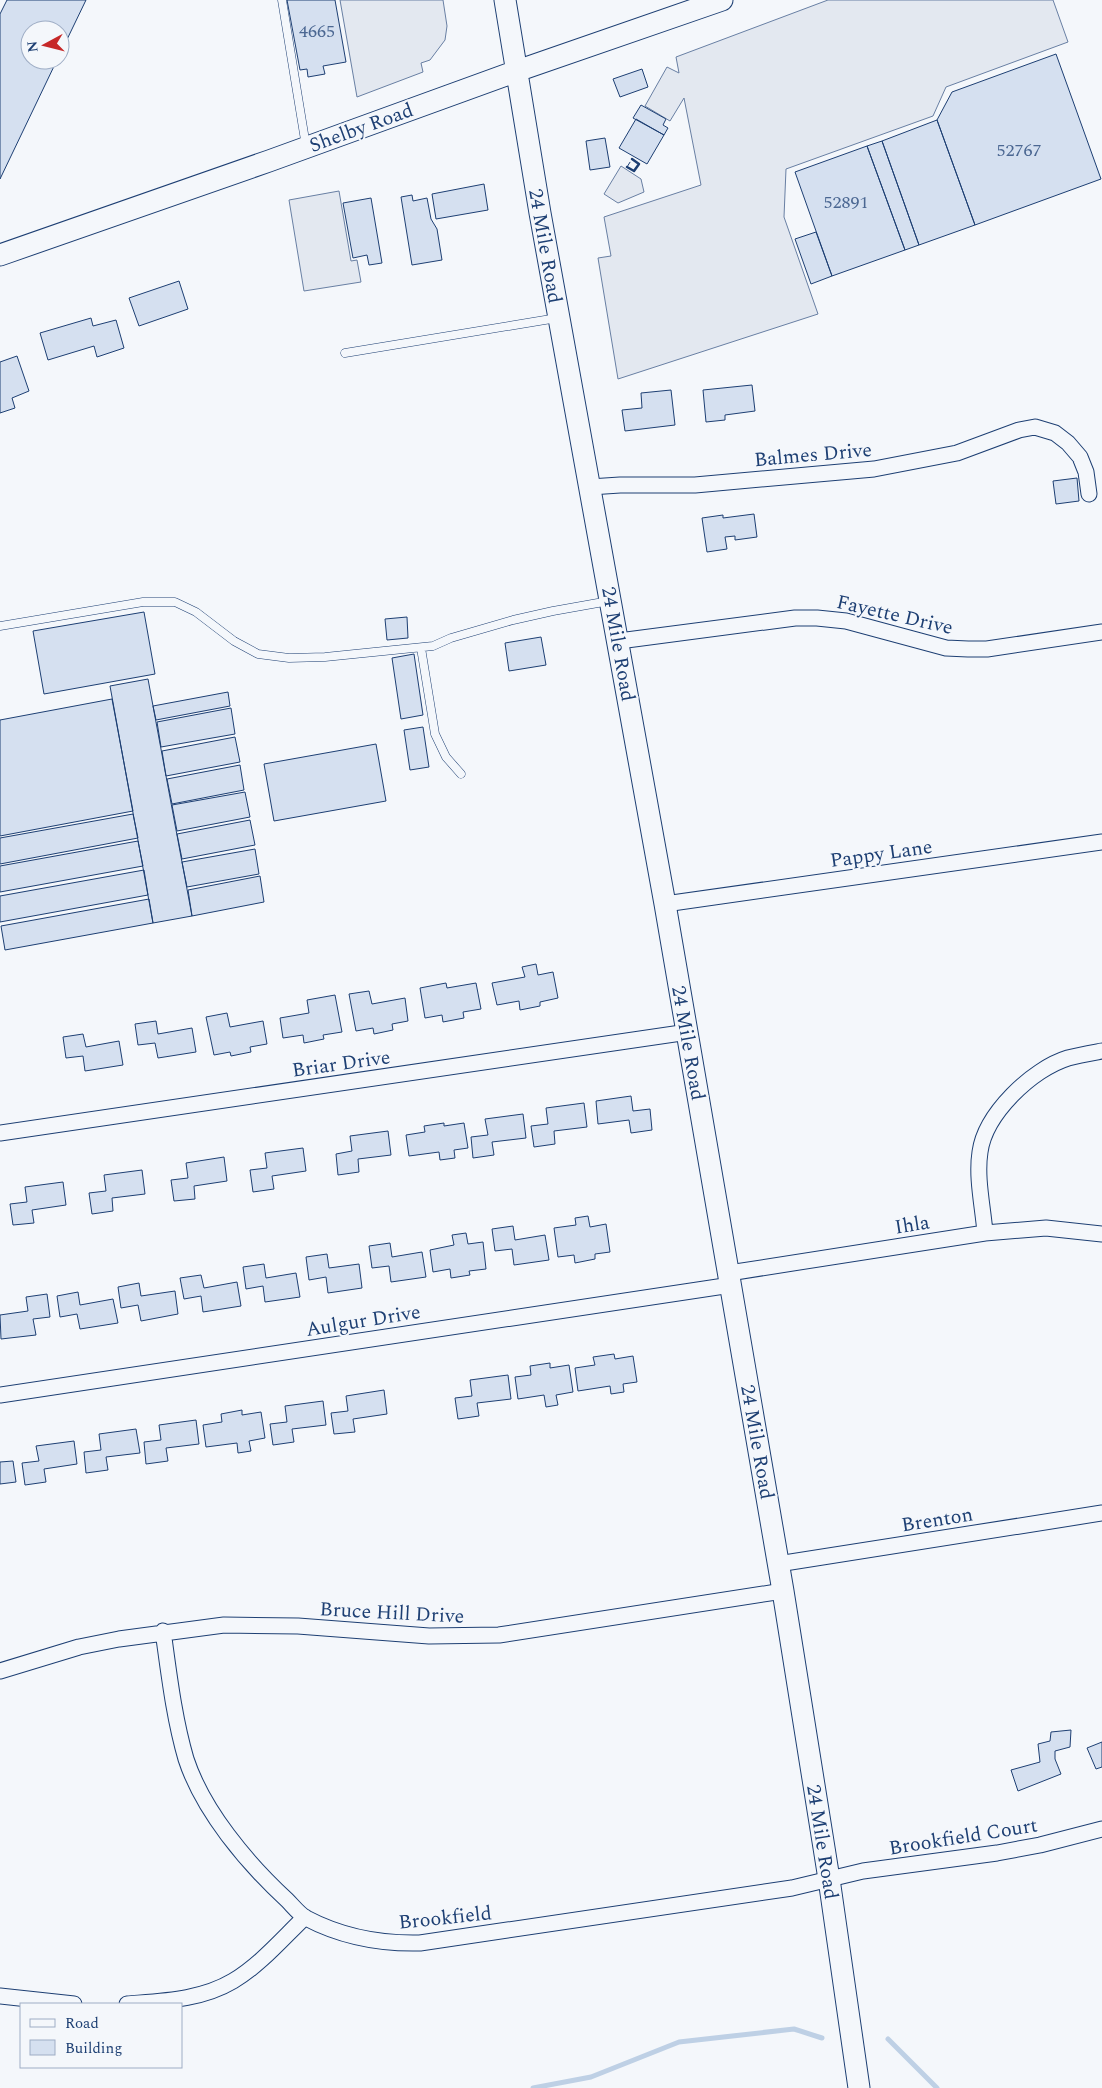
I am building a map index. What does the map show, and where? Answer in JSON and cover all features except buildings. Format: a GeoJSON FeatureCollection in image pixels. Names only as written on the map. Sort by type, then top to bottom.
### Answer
{"type":"FeatureCollection","features":[{"type":"Feature","properties":{"kind":"street","name":"24 Mile Road"},"geometry":{"type":"LineString","coordinates":[[505,0],[540,213],[666,904],[783,1591],[829,1879],[859,2084]]}},
{"type":"Feature","properties":{"kind":"street","name":"Shelby Road"},"geometry":{"type":"LineString","coordinates":[[0,255],[517,70],[722,0]]}},
{"type":"Feature","properties":{"kind":"street","name":"Balmes Drive"},"geometry":{"type":"LineString","coordinates":[[590,488],[620,485],[695,485],[874,469],[957,453],[1019,430],[1035,427],[1055,433],[1068,443],[1080,458],[1086,472],[1089,494]]}},
{"type":"Feature","properties":{"kind":"street","name":"Fayette Drive"},"geometry":{"type":"LineString","coordinates":[[618,641],[795,618],[846,621],[946,648],[987,649],[1102,632]]}},
{"type":"Feature","properties":{"kind":"street","name":"Pappy Lane"},"geometry":{"type":"LineString","coordinates":[[666,904],[1102,842]]}},
{"type":"Feature","properties":{"kind":"street","name":"Briar Drive"},"geometry":{"type":"LineString","coordinates":[[0,1133],[688,1032]]}},
{"type":"Feature","properties":{"kind":"street"},"geometry":{"type":"LineString","coordinates":[[985,1233],[979,1169],[980,1152],[983,1138],[995,1115],[1014,1093],[1047,1068],[1068,1058],[1102,1051]]}},
{"type":"Feature","properties":{"kind":"street","name":"Ihla"},"geometry":{"type":"LineString","coordinates":[[730,1279],[985,1233],[1046,1228],[1102,1234]]}},
{"type":"Feature","properties":{"kind":"street","name":"Aulgur Drive"},"geometry":{"type":"LineString","coordinates":[[0,1395],[730,1279]]}},
{"type":"Feature","properties":{"kind":"street","name":"Brenton"},"geometry":{"type":"LineString","coordinates":[[778,1564],[1102,1513]]}},
{"type":"Feature","properties":{"kind":"street","name":"Bruce Hill Drive"},"geometry":{"type":"LineString","coordinates":[[0,1671],[79,1647],[163,1632],[224,1625],[298,1626],[438,1636],[499,1635],[783,1591]]}},
{"type":"Feature","properties":{"kind":"street","name":"Brookfield"},"geometry":{"type":"LineString","coordinates":[[163,1632],[181,1737],[195,1781],[206,1802],[245,1856],[268,1883],[305,1917],[359,1938],[394,1944],[420,1943],[784,1889],[829,1879]]}},
{"type":"Feature","properties":{"kind":"street","name":"Brookfield Court"},"geometry":{"type":"LineString","coordinates":[[829,1879],[863,1871],[997,1853],[1040,1845],[1102,1829]]}},
{"type":"Feature","properties":{"kind":"street"},"geometry":{"type":"LineString","coordinates":[[136,2003],[196,1996],[232,1982],[248,1970],[305,1917]]}},
{"type":"Feature","properties":{"kind":"street"},"geometry":{"type":"LineString","coordinates":[[0,1996],[65,2003]]}},
{"type":"Feature","properties":{"kind":"lane"},"geometry":{"type":"LineString","coordinates":[[282,0],[306,147]]}},
{"type":"Feature","properties":{"kind":"lane"},"geometry":{"type":"LineString","coordinates":[[346,353],[559,318]]}},
{"type":"Feature","properties":{"kind":"lane"},"geometry":{"type":"LineString","coordinates":[[0,626],[143,602],[175,602],[196,612],[234,641],[258,654],[290,658],[325,657],[433,646],[451,638],[513,620],[611,601]]}},
{"type":"Feature","properties":{"kind":"lane"},"geometry":{"type":"LineString","coordinates":[[421,648],[430,712],[436,734],[446,757],[461,774]]}},
{"type":"Feature","properties":{"kind":"shaded area"},"geometry":{"type":"Polygon","coordinates":[[[340,0],[443,0],[447,26],[445,40],[430,60],[421,63],[423,72],[357,97],[340,0]]]}},
{"type":"Feature","properties":{"kind":"shaded area"},"geometry":{"type":"Polygon","coordinates":[[[828,0],[1053,0],[1068,42],[946,87],[933,116],[786,169],[784,217],[818,314],[618,379],[598,258],[611,256],[604,217],[701,185],[684,98],[670,121],[645,106],[667,67],[679,73],[676,57],[828,0]]]}},
{"type":"Feature","properties":{"kind":"shaded area"},"geometry":{"type":"Polygon","coordinates":[[[621,166],[641,179],[644,192],[618,203],[604,194],[621,166]]]}},
{"type":"Feature","properties":{"kind":"shaded area"},"geometry":{"type":"Polygon","coordinates":[[[339,191],[351,261],[357,260],[361,282],[304,291],[289,200],[339,191]]]}},
{"type":"Feature","properties":{"kind":"waterway"},"geometry":{"type":"LineString","coordinates":[[533,2088],[591,2077],[679,2042],[794,2029],[822,2038]]}},
{"type":"Feature","properties":{"kind":"waterway"},"geometry":{"type":"LineString","coordinates":[[888,2039],[937,2088]]}},
{"type":"Feature","properties":{"kind":"fence"},"geometry":{"type":"LineString","coordinates":[[627,167],[632,159]]}},
{"type":"Feature","properties":{"kind":"wall"},"geometry":{"type":"LineString","coordinates":[[627,167],[634,171],[639,164],[632,159]]}}]}
